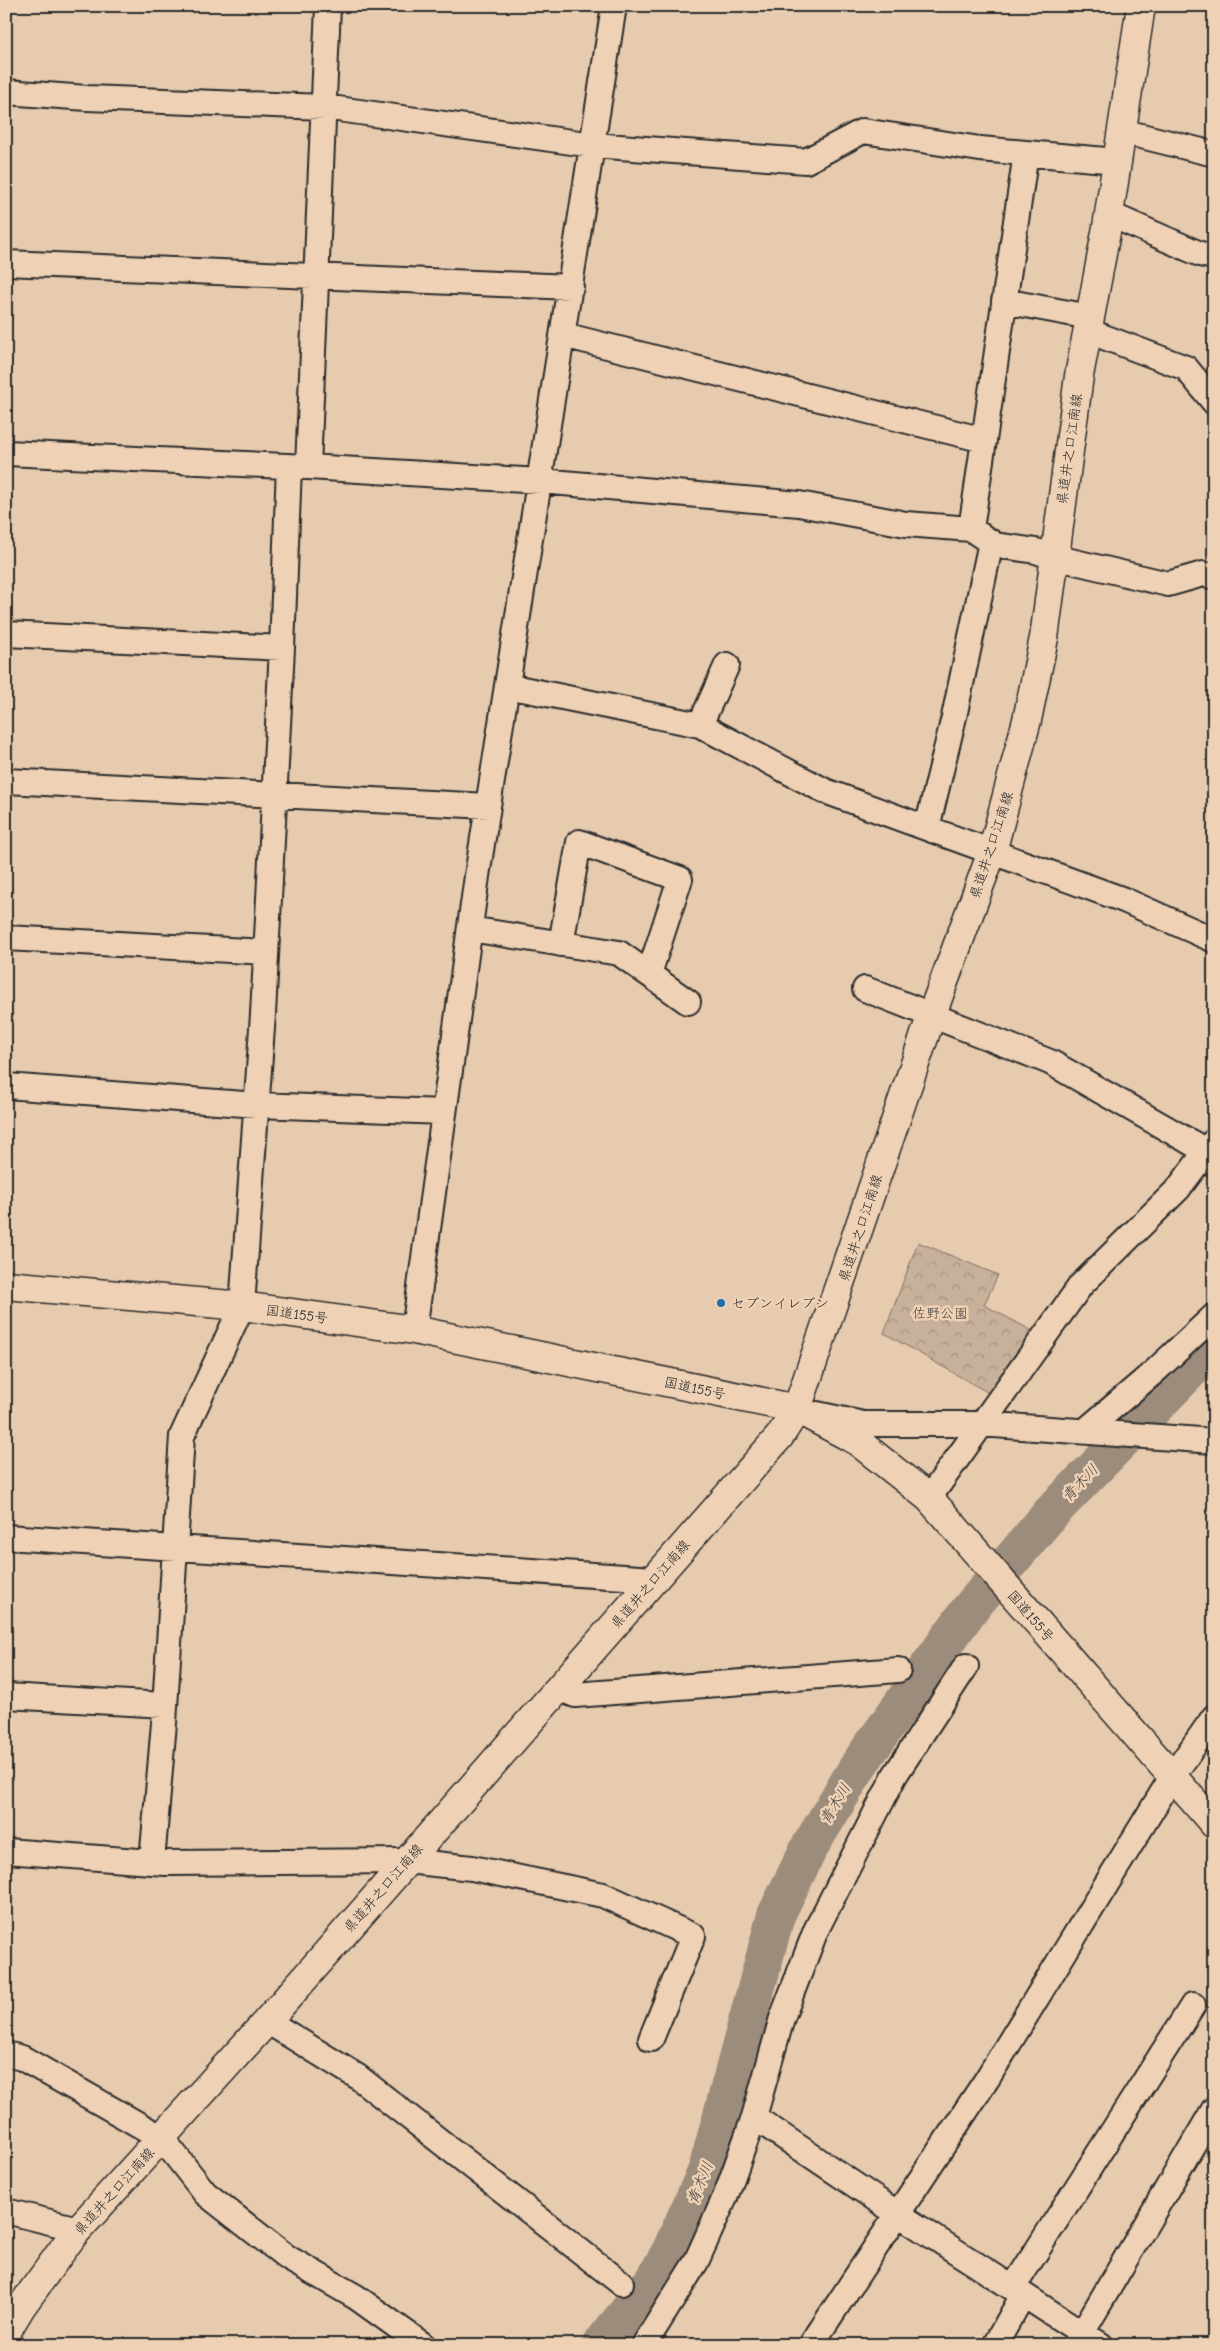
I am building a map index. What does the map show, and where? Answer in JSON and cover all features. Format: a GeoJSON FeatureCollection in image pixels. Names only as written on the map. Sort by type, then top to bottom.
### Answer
{"type":"FeatureCollection","features":[{"type":"Feature","properties":{"kind":"main road","name":"県道井之口江南線"},"geometry":{"type":"LineString","coordinates":[[6,2332],[21,2307],[74,2234],[267,2021],[780,1436],[797,1409],[932,1014],[992,852],[1027,720],[1044,638],[1079,376],[1109,214],[1141,6]]}},
{"type":"Feature","properties":{"kind":"main road","name":"国道155号"},"geometry":{"type":"LineString","coordinates":[[6,1285],[242,1306],[414,1330],[797,1409],[857,1441],[930,1498],[1214,1824]]}},
{"type":"Feature","properties":{"kind":"street"},"geometry":{"type":"LineString","coordinates":[[152,1862],[165,1705],[182,1436],[242,1306],[257,1105],[282,648],[316,276],[328,6]]}},
{"type":"Feature","properties":{"kind":"street"},"geometry":{"type":"LineString","coordinates":[[414,1330],[488,806],[541,481],[614,6]]}},
{"type":"Feature","properties":{"kind":"street"},"geometry":{"type":"LineString","coordinates":[[6,92],[87,98],[324,107],[594,144],[806,161],[863,131],[980,149],[1117,161]]}},
{"type":"Feature","properties":{"kind":"street"},"geometry":{"type":"LineString","coordinates":[[1121,131],[1214,154]]}},
{"type":"Feature","properties":{"kind":"street"},"geometry":{"type":"LineString","coordinates":[[971,529],[1026,153]]}},
{"type":"Feature","properties":{"kind":"street"},"geometry":{"type":"LineString","coordinates":[[1109,214],[1200,254],[1214,257]]}},
{"type":"Feature","properties":{"kind":"street"},"geometry":{"type":"LineString","coordinates":[[6,263],[571,286]]}},
{"type":"Feature","properties":{"kind":"street"},"geometry":{"type":"LineString","coordinates":[[1004,301],[1089,324],[1186,368],[1214,402]]}},
{"type":"Feature","properties":{"kind":"street"},"geometry":{"type":"LineString","coordinates":[[563,335],[984,440]]}},
{"type":"Feature","properties":{"kind":"street"},"geometry":{"type":"LineString","coordinates":[[6,453],[299,466],[541,481],[799,504],[906,524],[971,529],[995,545],[1036,551],[1168,584],[1204,574],[1214,577]]}},
{"type":"Feature","properties":{"kind":"street"},"geometry":{"type":"LineString","coordinates":[[927,828],[954,718],[991,542]]}},
{"type":"Feature","properties":{"kind":"street"},"geometry":{"type":"LineString","coordinates":[[6,634],[282,648]]}},
{"type":"Feature","properties":{"kind":"street"},"geometry":{"type":"LineString","coordinates":[[700,725],[727,665]]}},
{"type":"Feature","properties":{"kind":"street"},"geometry":{"type":"LineString","coordinates":[[508,686],[700,725],[825,791],[1124,900],[1214,940]]}},
{"type":"Feature","properties":{"kind":"street"},"geometry":{"type":"LineString","coordinates":[[6,781],[488,806]]}},
{"type":"Feature","properties":{"kind":"street"},"geometry":{"type":"LineString","coordinates":[[561,944],[579,842],[680,878],[650,974]]}},
{"type":"Feature","properties":{"kind":"street"},"geometry":{"type":"LineString","coordinates":[[470,930],[619,953],[688,1002]]}},
{"type":"Feature","properties":{"kind":"street"},"geometry":{"type":"LineString","coordinates":[[6,938],[266,952]]}},
{"type":"Feature","properties":{"kind":"street"},"geometry":{"type":"LineString","coordinates":[[865,989],[1050,1062],[1211,1152],[1178,1189],[1081,1285],[930,1498]]}},
{"type":"Feature","properties":{"kind":"street"},"geometry":{"type":"LineString","coordinates":[[6,1086],[257,1105],[444,1112]]}},
{"type":"Feature","properties":{"kind":"street"},"geometry":{"type":"LineString","coordinates":[[1091,1432],[1214,1316]]}},
{"type":"Feature","properties":{"kind":"street"},"geometry":{"type":"LineString","coordinates":[[797,1409],[863,1424],[981,1424],[1214,1441]]}},
{"type":"Feature","properties":{"kind":"street"},"geometry":{"type":"LineString","coordinates":[[6,1538],[174,1547],[654,1579]]}},
{"type":"Feature","properties":{"kind":"street"},"geometry":{"type":"LineString","coordinates":[[644,2345],[696,2262],[726,2195],[754,2116],[782,2018],[816,1930],[895,1775],[966,1666]]}},
{"type":"Feature","properties":{"kind":"street"},"geometry":{"type":"LineString","coordinates":[[558,1688],[575,1695],[898,1670]]}},
{"type":"Feature","properties":{"kind":"street"},"geometry":{"type":"LineString","coordinates":[[6,1696],[165,1705]]}},
{"type":"Feature","properties":{"kind":"street"},"geometry":{"type":"LineString","coordinates":[[811,2345],[986,2080],[1172,1777],[1214,1717]]}},
{"type":"Feature","properties":{"kind":"street"},"geometry":{"type":"LineString","coordinates":[[6,1851],[152,1862],[407,1861],[472,1868],[603,1894],[693,1936],[651,2039]]}},
{"type":"Feature","properties":{"kind":"street"},"geometry":{"type":"LineString","coordinates":[[995,2345],[1018,2291],[1193,2005]]}},
{"type":"Feature","properties":{"kind":"street"},"geometry":{"type":"LineString","coordinates":[[267,2021],[358,2077],[621,2283]]}},
{"type":"Feature","properties":{"kind":"street"},"geometry":{"type":"LineString","coordinates":[[6,2054],[22,2058],[162,2138],[205,2193],[288,2258],[356,2297],[423,2345]]}},
{"type":"Feature","properties":{"kind":"street"},"geometry":{"type":"LineString","coordinates":[[754,2116],[898,2214],[1018,2291],[1086,2341],[1214,2109]]}},
{"type":"Feature","properties":{"kind":"street"},"geometry":{"type":"LineString","coordinates":[[6,2211],[70,2227],[74,2234]]}},
{"type":"Feature","properties":{"kind":"green space","name":"佐野公園"},"geometry":{"type":"Polygon","coordinates":[[[918,1242],[998,1275],[984,1305],[1040,1335],[992,1395],[884,1333],[918,1242]]]}},
{"type":"Feature","properties":{"kind":"waterway","name":"青木川"},"geometry":{"type":"LineString","coordinates":[[601,2345],[655,2278],[670,2252],[707,2170],[776,1915],[809,1848],[860,1763],[969,1610],[1051,1513],[1214,1346]]}},
{"type":"Feature","properties":{"kind":"place","name":"セブンイレブン"},"geometry":{"type":"Point","coordinates":[721,1303]}}]}
